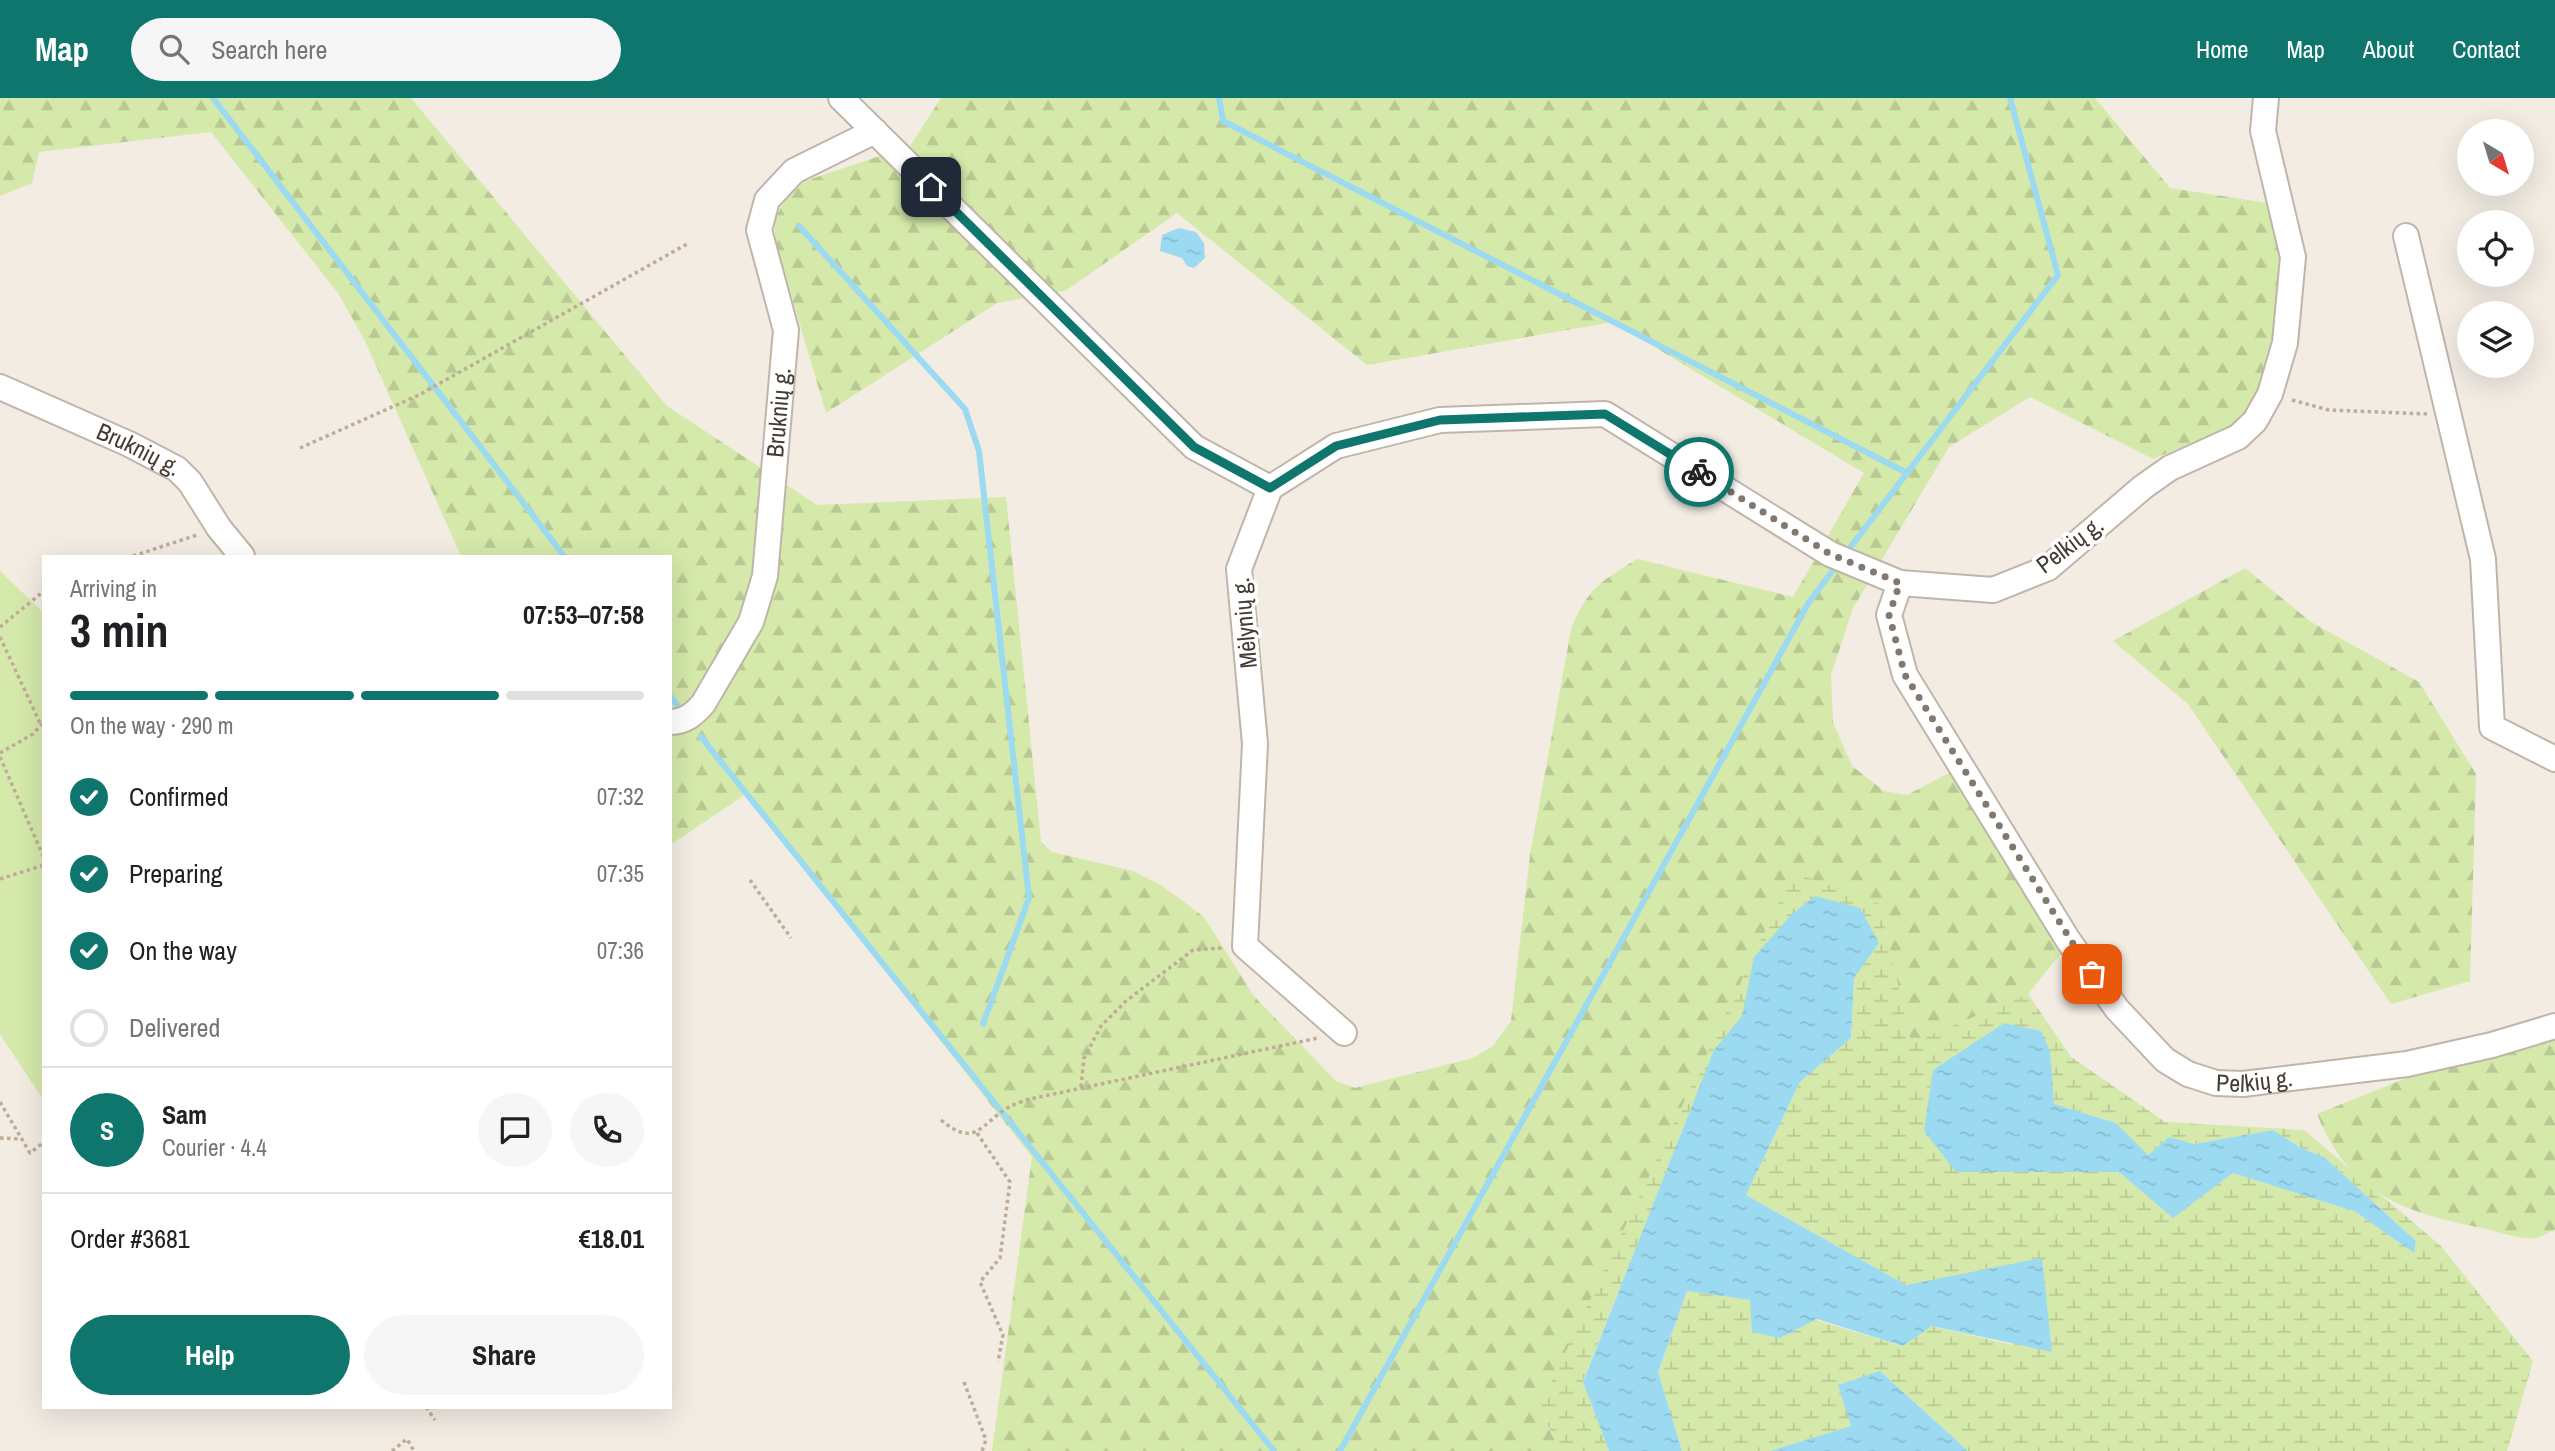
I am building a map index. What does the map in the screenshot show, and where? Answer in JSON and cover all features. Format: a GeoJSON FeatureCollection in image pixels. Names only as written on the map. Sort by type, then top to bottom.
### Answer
{"type":"FeatureCollection","features":[{"type":"Feature","properties":{"kind":"street"},"geometry":{"type":"LineString","coordinates":[[841,98],[1194,447],[1270,488],[1336,446],[1440,420],[1605,414],[1830,554],[1900,583]]}},
{"type":"Feature","properties":{"kind":"street","name":"Pelkių g."},"geometry":{"type":"LineString","coordinates":[[2266,98],[2263,131],[2293,257],[2285,343],[2270,394],[2255,421],[2238,437],[2170,468],[2143,487],[2048,568],[1993,590],[1900,583],[1889,615],[1905,675],[2068,940],[2117,1009],[2165,1060],[2188,1074],[2216,1083],[2243,1084],[2407,1064],[2492,1045],[2555,1026]]}},
{"type":"Feature","properties":{"kind":"street","name":"Bruknių g."},"geometry":{"type":"LineString","coordinates":[[672,721],[694,714],[703,704],[751,622],[765,576],[786,330],[759,230],[767,200],[794,171],[875,131]]}},
{"type":"Feature","properties":{"kind":"street"},"geometry":{"type":"LineString","coordinates":[[2406,236],[2483,559],[2492,727],[2555,759]]}},
{"type":"Feature","properties":{"kind":"street","name":"Bruknių g."},"geometry":{"type":"LineString","coordinates":[[0,387],[129,444],[177,470],[190,482],[219,528],[241,555]]}},
{"type":"Feature","properties":{"kind":"street","name":"Mėlynių g."},"geometry":{"type":"LineString","coordinates":[[1245,946],[1255,744],[1239,569],[1270,488]]}},
{"type":"Feature","properties":{"kind":"street"},"geometry":{"type":"LineString","coordinates":[[1245,946],[1344,1033]]}},
{"type":"Feature","properties":{"kind":"path"},"geometry":{"type":"LineString","coordinates":[[300,448],[419,395],[687,244]]}},
{"type":"Feature","properties":{"kind":"path"},"geometry":{"type":"LineString","coordinates":[[2270,394],[2329,410],[2450,414]]}},
{"type":"Feature","properties":{"kind":"path"},"geometry":{"type":"LineString","coordinates":[[136,555],[219,528]]}},
{"type":"Feature","properties":{"kind":"path"},"geometry":{"type":"LineString","coordinates":[[0,627],[42,593]]}},
{"type":"Feature","properties":{"kind":"path"},"geometry":{"type":"LineString","coordinates":[[0,637],[42,724],[33,734],[0,755],[42,853]]}},
{"type":"Feature","properties":{"kind":"path"},"geometry":{"type":"LineString","coordinates":[[0,879],[42,867]]}},
{"type":"Feature","properties":{"kind":"path"},"geometry":{"type":"LineString","coordinates":[[750,880],[791,938]]}},
{"type":"Feature","properties":{"kind":"path"},"geometry":{"type":"LineString","coordinates":[[1081,1087],[1084,1058],[1101,1026],[1126,1000],[1193,950],[1245,946]]}},
{"type":"Feature","properties":{"kind":"path"},"geometry":{"type":"LineString","coordinates":[[941,1120],[957,1133],[977,1133],[1008,1108],[1030,1099],[1344,1033]]}},
{"type":"Feature","properties":{"kind":"path"},"geometry":{"type":"LineString","coordinates":[[0,1102],[30,1153],[42,1144]]}},
{"type":"Feature","properties":{"kind":"path"},"geometry":{"type":"LineString","coordinates":[[977,1133],[1010,1182],[1000,1258],[980,1282],[1003,1335],[998,1362]]}},
{"type":"Feature","properties":{"kind":"path"},"geometry":{"type":"LineString","coordinates":[[0,1138],[21,1139]]}},
{"type":"Feature","properties":{"kind":"path"},"geometry":{"type":"LineString","coordinates":[[964,1382],[986,1440],[982,1451]]}},
{"type":"Feature","properties":{"kind":"path"},"geometry":{"type":"LineString","coordinates":[[427,1409],[435,1420]]}},
{"type":"Feature","properties":{"kind":"path"},"geometry":{"type":"LineString","coordinates":[[392,1451],[407,1439],[414,1451]]}},
{"type":"Feature","properties":{"kind":"green space"},"geometry":{"type":"Polygon","coordinates":[[[0,98],[411,98],[667,406],[817,505],[1006,497],[1041,842],[1052,852],[1133,871],[1161,885],[1204,917],[1253,995],[1336,1081],[1355,1088],[1473,1058],[1493,1046],[1511,1021],[1530,855],[1571,630],[1589,596],[1604,581],[1637,559],[1793,597],[1864,473],[1613,322],[1367,365],[1177,213],[1065,291],[997,303],[826,413],[776,243],[774,220],[787,197],[805,181],[910,146],[941,98],[2095,98],[2170,188],[2274,204],[2285,267],[2268,379],[2250,411],[2233,426],[2153,459],[2030,397],[1949,447],[1853,608],[1831,675],[1833,723],[1852,766],[1884,791],[1907,795],[1953,771],[2063,951],[2028,994],[1911,1044],[1880,904],[1539,1408],[1561,1451],[992,1451],[1032,1157],[746,794],[672,844],[672,555],[461,555],[365,341],[338,293],[211,132],[39,152],[32,183],[0,196],[0,98]]]}},
{"type":"Feature","properties":{"kind":"green space"},"geometry":{"type":"Polygon","coordinates":[[[2245,568],[2311,622],[2419,682],[2476,774],[2470,981],[2391,1004],[2188,704],[2113,641],[2245,568]]]}},
{"type":"Feature","properties":{"kind":"green space"},"geometry":{"type":"Polygon","coordinates":[[[0,571],[42,611],[42,1098],[0,1034],[0,571]]]}},
{"type":"Feature","properties":{"kind":"green space"},"geometry":{"type":"Polygon","coordinates":[[[1793,872],[1880,904],[1911,1043],[2028,994],[2071,1057],[2165,1122],[2304,1130],[2441,1246],[2533,1361],[2507,1451],[1968,1451],[1880,1371],[1852,1426],[1770,1451],[1682,1451],[1658,1372],[1687,1291],[1750,1300],[1902,1346],[1932,1326],[2013,1345],[2042,1259],[1906,1285],[1746,1195],[1800,1082],[1851,1038],[1854,978],[1878,943],[1754,957],[1742,1016],[1714,1050],[1583,1381],[1609,1451],[1561,1451],[1539,1408],[1793,872]],[[2050,1051],[1956,1172],[2119,1172],[2173,1217],[2233,1173],[2356,1212],[2414,1253],[2416,1241],[2324,1157],[2301,1148],[2273,1130],[2194,1144],[2169,1137],[2148,1155],[2116,1123],[2053,1104],[2050,1051]]]}},
{"type":"Feature","properties":{"kind":"green space"},"geometry":{"type":"Polygon","coordinates":[[[2555,1038],[2555,1230],[2537,1237],[2516,1237],[2427,1215],[2382,1195],[2362,1181],[2345,1163],[2330,1141],[2317,1114],[2404,1079],[2485,1060],[2555,1038]]]}},
{"type":"Feature","properties":{"kind":"water"},"geometry":{"type":"Polygon","coordinates":[[[1179,228],[1196,232],[1204,243],[1205,258],[1194,268],[1187,266],[1182,258],[1160,251],[1162,235],[1179,228]]]}},
{"type":"Feature","properties":{"kind":"water"},"geometry":{"type":"Polygon","coordinates":[[[1815,896],[1860,908],[1879,943],[1854,978],[1851,1038],[1800,1082],[1746,1195],[1906,1285],[2042,1258],[2052,1352],[1932,1326],[1903,1346],[1817,1319],[1780,1338],[1752,1332],[1750,1300],[1687,1291],[1658,1372],[1682,1451],[1609,1451],[1583,1382],[1714,1050],[1742,1016],[1754,957],[1792,914],[1815,896]]]}},
{"type":"Feature","properties":{"kind":"water"},"geometry":{"type":"Polygon","coordinates":[[[2004,1023],[2041,1031],[2050,1051],[2054,1104],[2116,1123],[2148,1155],[2169,1137],[2194,1144],[2273,1130],[2301,1148],[2324,1157],[2416,1241],[2414,1253],[2356,1212],[2233,1173],[2173,1218],[2119,1172],[1956,1172],[1924,1131],[1933,1070],[2004,1023]]]}},
{"type":"Feature","properties":{"kind":"water"},"geometry":{"type":"Polygon","coordinates":[[[1880,1371],[1968,1451],[1770,1451],[1851,1426],[1838,1385],[1880,1371]]]}},
{"type":"Feature","properties":{"kind":"waterway"},"geometry":{"type":"LineString","coordinates":[[213,98],[563,555]]}},
{"type":"Feature","properties":{"kind":"waterway"},"geometry":{"type":"LineString","coordinates":[[1219,98],[1223,121],[1907,473]]}},
{"type":"Feature","properties":{"kind":"waterway"},"geometry":{"type":"LineString","coordinates":[[1846,553],[2058,275],[2010,98]]}},
{"type":"Feature","properties":{"kind":"waterway"},"geometry":{"type":"LineString","coordinates":[[799,226],[965,409],[979,451],[1029,898],[983,1024]]}},
{"type":"Feature","properties":{"kind":"waterway"},"geometry":{"type":"LineString","coordinates":[[1340,1451],[1809,602],[1837,565]]}},
{"type":"Feature","properties":{"kind":"waterway"},"geometry":{"type":"LineString","coordinates":[[672,698],[678,706]]}},
{"type":"Feature","properties":{"kind":"waterway"},"geometry":{"type":"LineString","coordinates":[[701,737],[1274,1451]]}},
{"type":"Feature","properties":{"kind":"way so far"},"geometry":{"type":"LineString","coordinates":[[1699,472],[1830,554],[1900,583],[1889,615],[1905,675],[2068,940],[2092,974]]}},
{"type":"Feature","properties":{"kind":"route"},"geometry":{"type":"LineString","coordinates":[[931,187],[1194,447],[1270,488],[1336,446],[1440,420],[1605,414],[1699,472]]}}]}
